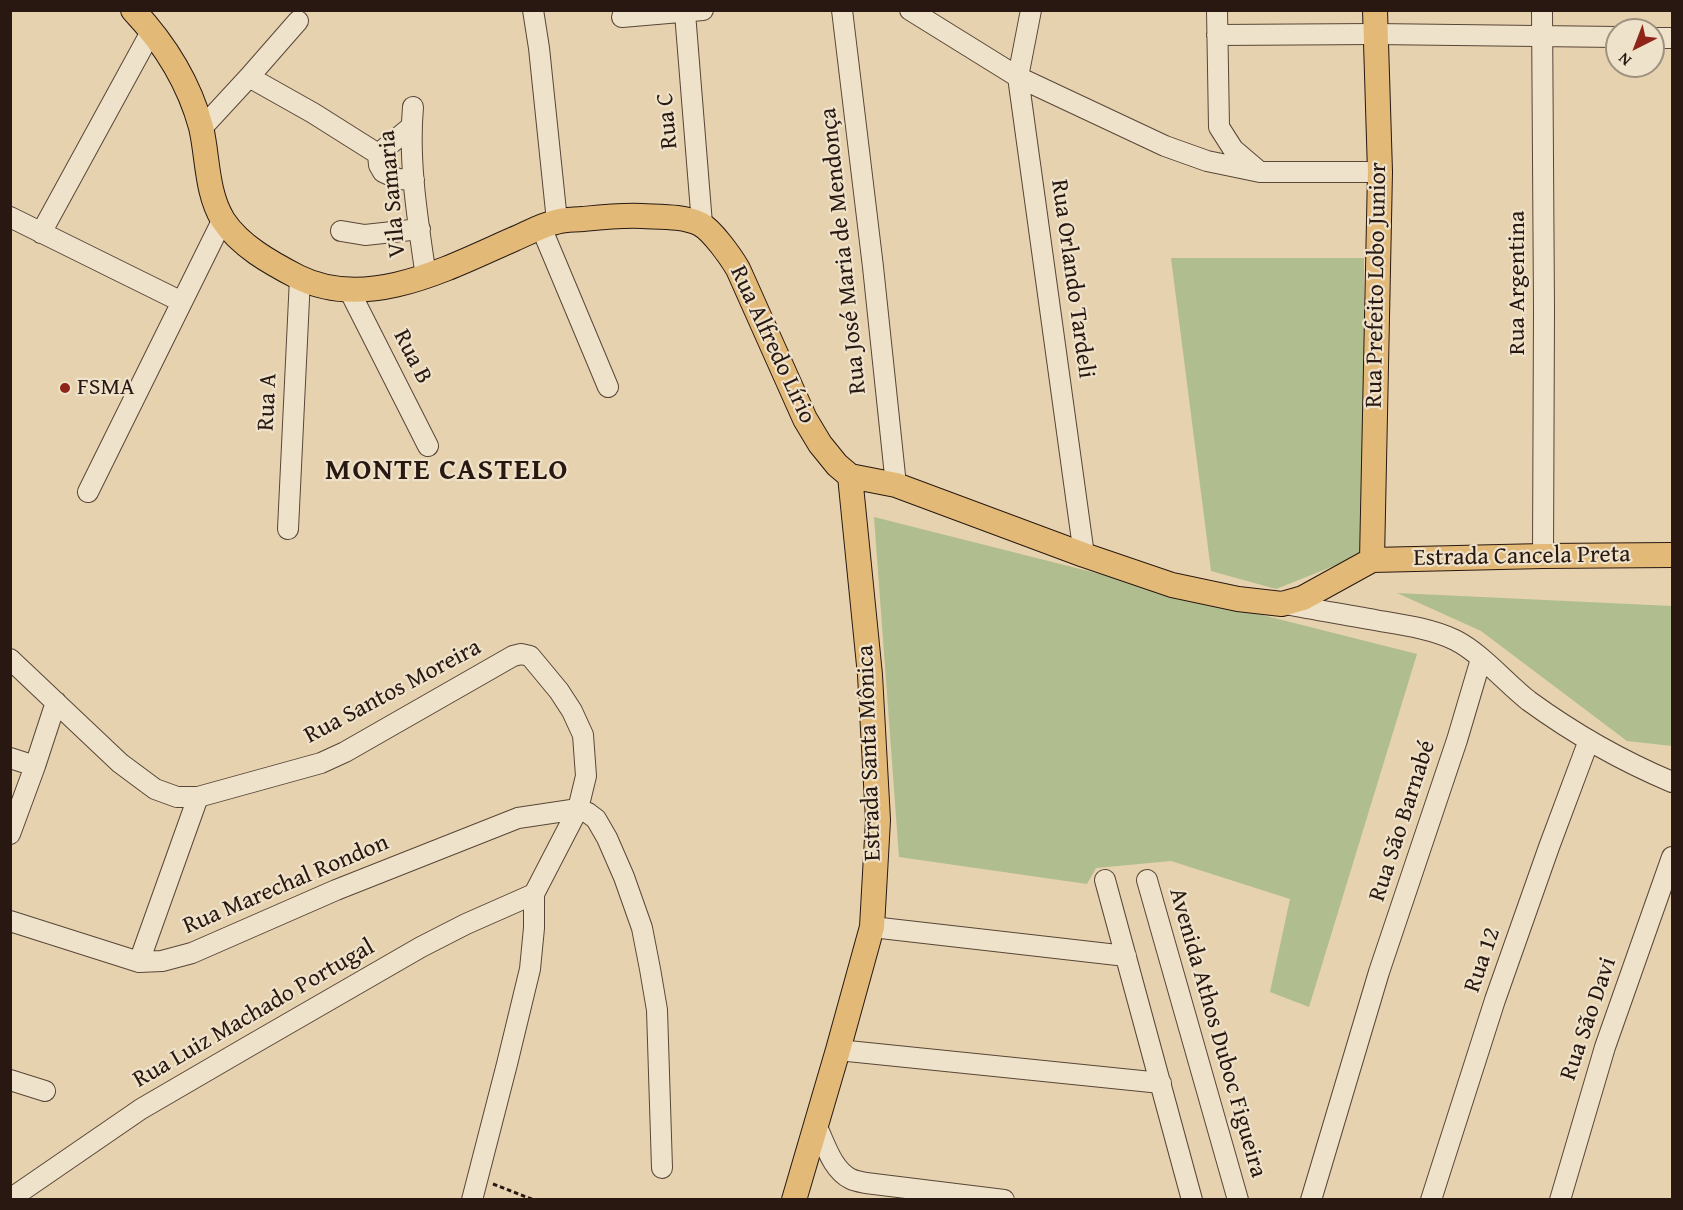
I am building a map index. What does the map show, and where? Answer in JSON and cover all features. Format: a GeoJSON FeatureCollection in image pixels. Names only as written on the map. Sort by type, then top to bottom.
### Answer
{"type":"FeatureCollection","features":[{"type":"Feature","properties":{"kind":"main road"},"geometry":{"type":"LineString","coordinates":[[134,10],[152,30],[180,73],[192,99],[201,129],[208,175],[215,202],[223,219],[237,237],[262,257],[300,278],[322,286],[350,290],[400,283],[426,277],[549,224],[620,215],[679,218],[702,224]]}},
{"type":"Feature","properties":{"kind":"main road","name":"Rua Prefeito Lobo Junior"},"geometry":{"type":"LineString","coordinates":[[1372,560],[1380,172],[1375,22]]}},
{"type":"Feature","properties":{"kind":"main road","name":"Rua Alfredo Lírio"},"geometry":{"type":"LineString","coordinates":[[702,224],[725,248],[738,268],[805,419],[820,444],[837,465],[850,476]]}},
{"type":"Feature","properties":{"kind":"main road"},"geometry":{"type":"LineString","coordinates":[[850,476],[896,485],[1083,555],[1172,585],[1238,599],[1282,604],[1303,598],[1372,560]]}},
{"type":"Feature","properties":{"kind":"main road","name":"Estrada Santa Mônica"},"geometry":{"type":"LineString","coordinates":[[794,1200],[872,927],[878,820],[870,675],[850,476]]}},
{"type":"Feature","properties":{"kind":"main road","name":"Estrada Cancela Preta"},"geometry":{"type":"LineString","coordinates":[[1372,560],[1672,555]]}},
{"type":"Feature","properties":{"kind":"street"},"geometry":{"type":"LineString","coordinates":[[533,10],[540,48],[549,224],[608,387]]}},
{"type":"Feature","properties":{"kind":"street","name":"Rua José Maria de Mendonça"},"geometry":{"type":"LineString","coordinates":[[842,10],[896,485]]}},
{"type":"Feature","properties":{"kind":"street"},"geometry":{"type":"LineString","coordinates":[[910,10],[1018,77],[1165,146],[1207,161],[1260,172],[1380,172]]}},
{"type":"Feature","properties":{"kind":"street","name":"Rua Orlando Tardeli"},"geometry":{"type":"LineString","coordinates":[[1031,10],[1018,77],[1083,555]]}},
{"type":"Feature","properties":{"kind":"street"},"geometry":{"type":"LineString","coordinates":[[1217,10],[1219,127],[1233,148],[1260,172]]}},
{"type":"Feature","properties":{"kind":"street","name":"Rua Argentina"},"geometry":{"type":"LineString","coordinates":[[1542,10],[1543,556]]}},
{"type":"Feature","properties":{"kind":"street"},"geometry":{"type":"LineString","coordinates":[[622,17],[694,12]]}},
{"type":"Feature","properties":{"kind":"street","name":"Rua C"},"geometry":{"type":"LineString","coordinates":[[694,12],[702,224]]}},
{"type":"Feature","properties":{"kind":"street"},"geometry":{"type":"LineString","coordinates":[[201,129],[298,21]]}},
{"type":"Feature","properties":{"kind":"street"},"geometry":{"type":"LineString","coordinates":[[1217,35],[1375,22],[1542,35],[1605,37]]}},
{"type":"Feature","properties":{"kind":"street"},"geometry":{"type":"LineString","coordinates":[[41,233],[152,30]]}},
{"type":"Feature","properties":{"kind":"street"},"geometry":{"type":"LineString","coordinates":[[249,77],[313,113],[378,154]]}},
{"type":"Feature","properties":{"kind":"street","name":"Vila Samaria"},"geometry":{"type":"LineString","coordinates":[[413,106],[411,127],[414,180],[426,277]]}},
{"type":"Feature","properties":{"kind":"street"},"geometry":{"type":"LineString","coordinates":[[378,154],[411,127]]}},
{"type":"Feature","properties":{"kind":"street"},"geometry":{"type":"LineString","coordinates":[[378,154],[379,165],[383,172],[398,178],[414,180]]}},
{"type":"Feature","properties":{"kind":"street"},"geometry":{"type":"LineString","coordinates":[[10,217],[182,302]]}},
{"type":"Feature","properties":{"kind":"street"},"geometry":{"type":"LineString","coordinates":[[88,492],[223,219]]}},
{"type":"Feature","properties":{"kind":"street"},"geometry":{"type":"LineString","coordinates":[[341,231],[366,235],[420,229]]}},
{"type":"Feature","properties":{"kind":"street","name":"Rua A"},"geometry":{"type":"LineString","coordinates":[[288,529],[300,278]]}},
{"type":"Feature","properties":{"kind":"street","name":"Rua B"},"geometry":{"type":"LineString","coordinates":[[350,290],[428,446]]}},
{"type":"Feature","properties":{"kind":"street"},"geometry":{"type":"LineString","coordinates":[[1282,604],[1405,626],[1456,640],[1527,699],[1556,719],[1640,768],[1672,782]]}},
{"type":"Feature","properties":{"kind":"street","name":"Rua Santos Moreira"},"geometry":{"type":"LineString","coordinates":[[10,659],[120,763],[139,778],[155,789],[177,797],[198,797],[321,763],[345,752],[513,656],[521,654],[530,656],[559,691],[572,711],[583,735],[586,776],[578,809]]}},
{"type":"Feature","properties":{"kind":"street","name":"Rua São Barnabé"},"geometry":{"type":"LineString","coordinates":[[1311,1200],[1379,972],[1453,751],[1481,659]]}},
{"type":"Feature","properties":{"kind":"street"},"geometry":{"type":"LineString","coordinates":[[10,834],[56,702]]}},
{"type":"Feature","properties":{"kind":"street","name":"Rua 12"},"geometry":{"type":"LineString","coordinates":[[1431,1200],[1495,1000],[1589,740]]}},
{"type":"Feature","properties":{"kind":"street"},"geometry":{"type":"LineString","coordinates":[[10,758],[35,766]]}},
{"type":"Feature","properties":{"kind":"street"},"geometry":{"type":"LineString","coordinates":[[139,962],[198,797]]}},
{"type":"Feature","properties":{"kind":"street"},"geometry":{"type":"LineString","coordinates":[[472,1200],[530,969],[534,928],[534,894],[578,809],[592,815],[608,838],[642,928],[657,1010],[662,1168]]}},
{"type":"Feature","properties":{"kind":"street","name":"Rua Marechal Rondon"},"geometry":{"type":"LineString","coordinates":[[10,921],[139,962],[162,962],[192,953],[336,890],[518,818],[578,809]]}},
{"type":"Feature","properties":{"kind":"street","name":"Rua São Davi"},"geometry":{"type":"LineString","coordinates":[[1560,1200],[1605,1047],[1672,857]]}},
{"type":"Feature","properties":{"kind":"street"},"geometry":{"type":"LineString","coordinates":[[1105,880],[1192,1200]]}},
{"type":"Feature","properties":{"kind":"street","name":"Avenida Athos Duboc Figueira"},"geometry":{"type":"LineString","coordinates":[[1147,880],[1238,1200]]}},
{"type":"Feature","properties":{"kind":"street","name":"Rua Luiz Machado Portugal"},"geometry":{"type":"LineString","coordinates":[[10,1199],[141,1109],[260,1039],[421,947],[534,894]]}},
{"type":"Feature","properties":{"kind":"street"},"geometry":{"type":"LineString","coordinates":[[872,927],[1126,956]]}},
{"type":"Feature","properties":{"kind":"street"},"geometry":{"type":"LineString","coordinates":[[838,1050],[1161,1083]]}},
{"type":"Feature","properties":{"kind":"street"},"geometry":{"type":"LineString","coordinates":[[10,1080],[45,1091]]}},
{"type":"Feature","properties":{"kind":"street"},"geometry":{"type":"LineString","coordinates":[[816,1125],[834,1162],[841,1172],[851,1179],[866,1183],[1004,1200]]}},
{"type":"Feature","properties":{"kind":"path"},"geometry":{"type":"LineString","coordinates":[[478,1179],[534,1200]]}},
{"type":"Feature","properties":{"kind":"green space"},"geometry":{"type":"Polygon","coordinates":[[[1171,258],[1364,258],[1364,554],[1276,589],[1211,571],[1171,258]]]}},
{"type":"Feature","properties":{"kind":"green space"},"geometry":{"type":"Polygon","coordinates":[[[874,517],[1417,654],[1309,1007],[1270,992],[1290,899],[1171,861],[1096,868],[1087,884],[899,857],[874,517]]]}},
{"type":"Feature","properties":{"kind":"green space"},"geometry":{"type":"Polygon","coordinates":[[[1397,593],[1672,606],[1672,746],[1627,741],[1481,631],[1397,593]]]}},
{"type":"Feature","properties":{"kind":"place","name":"FSMA"},"geometry":{"type":"Point","coordinates":[65,388]}},
{"type":"Feature","properties":{"kind":"district","name":"MONTE CASTELO"},"geometry":{"type":"Point","coordinates":[447,471]}}]}
